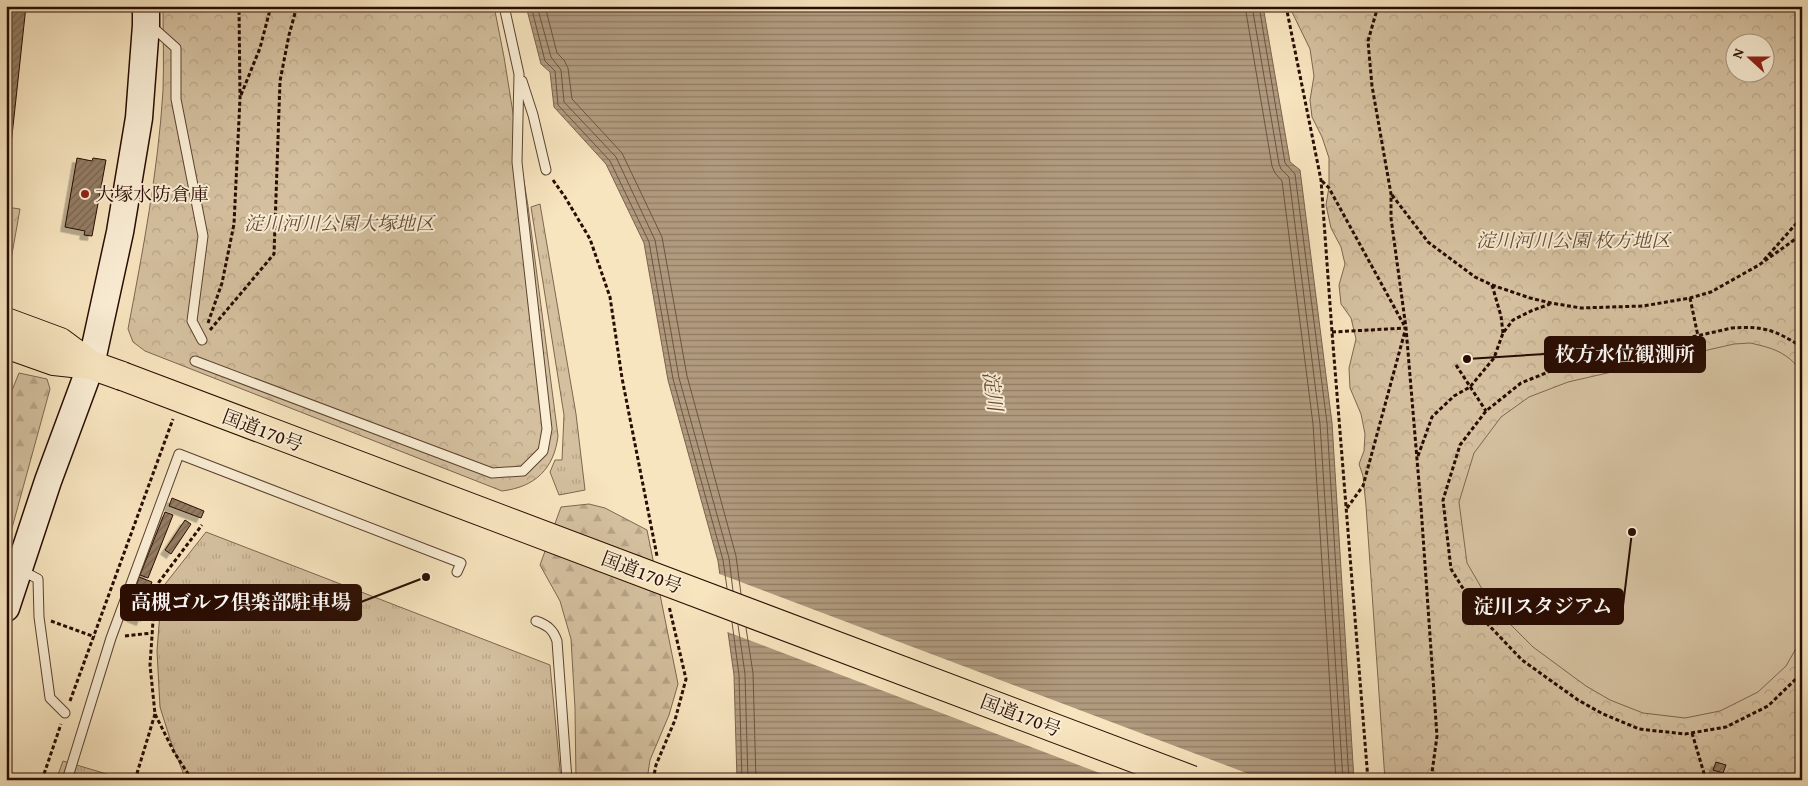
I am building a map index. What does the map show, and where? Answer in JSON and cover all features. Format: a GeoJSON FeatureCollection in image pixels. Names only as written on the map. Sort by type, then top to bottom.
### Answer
{"type":"FeatureCollection","features":[{"type":"Feature","properties":{"kind":"highway","name":"国道170号"},"geometry":{"type":"LineString","coordinates":[[6,322],[60,342],[91,365]]}},
{"type":"Feature","properties":{"kind":"highway","name":"国道170号"},"geometry":{"type":"LineString","coordinates":[[6,344],[54,361],[91,365],[122,376],[1192,780]]}},
{"type":"Feature","properties":{"kind":"street"},"geometry":{"type":"LineString","coordinates":[[6,608],[13,577],[91,365],[120,232],[136,137],[146,16]]}},
{"type":"Feature","properties":{"kind":"lane"},"geometry":{"type":"LineString","coordinates":[[504,6],[519,74],[533,115],[546,170]]}},
{"type":"Feature","properties":{"kind":"lane"},"geometry":{"type":"LineString","coordinates":[[146,16],[157,31],[176,48],[176,99],[203,236],[192,321],[202,340]]}},
{"type":"Feature","properties":{"kind":"lane"},"geometry":{"type":"LineString","coordinates":[[195,361],[492,473],[523,471],[543,451],[547,429],[517,162],[519,74]]}},
{"type":"Feature","properties":{"kind":"lane"},"geometry":{"type":"LineString","coordinates":[[67,780],[111,638],[179,454],[461,563],[457,572]]}},
{"type":"Feature","properties":{"kind":"lane"},"geometry":{"type":"LineString","coordinates":[[13,577],[38,579],[39,617],[50,698],[65,713]]}},
{"type":"Feature","properties":{"kind":"lane"},"geometry":{"type":"LineString","coordinates":[[536,621],[546,625],[554,632],[557,641],[567,780]]}},
{"type":"Feature","properties":{"kind":"path"},"geometry":{"type":"LineString","coordinates":[[240,98],[260,48],[271,6]]}},
{"type":"Feature","properties":{"kind":"path"},"geometry":{"type":"LineString","coordinates":[[202,340],[274,254],[280,81],[297,6]]}},
{"type":"Feature","properties":{"kind":"path"},"geometry":{"type":"LineString","coordinates":[[1286,6],[1321,180],[1368,780]]}},
{"type":"Feature","properties":{"kind":"path"},"geometry":{"type":"LineString","coordinates":[[1378,6],[1368,41],[1372,86],[1391,194],[1391,218],[1406,328],[1437,736],[1431,780]]}},
{"type":"Feature","properties":{"kind":"path"},"geometry":{"type":"LineString","coordinates":[[546,170],[565,197],[590,239],[610,297],[622,378],[658,560]]}},
{"type":"Feature","properties":{"kind":"path"},"geometry":{"type":"LineString","coordinates":[[1321,180],[1329,188],[1406,328],[1363,486],[1346,509]]}},
{"type":"Feature","properties":{"kind":"path"},"geometry":{"type":"LineString","coordinates":[[1391,194],[1428,242],[1475,277],[1492,285],[1551,304],[1581,308],[1643,306],[1690,298],[1711,292],[1759,265],[1794,240],[1802,237]]}},
{"type":"Feature","properties":{"kind":"path"},"geometry":{"type":"LineString","coordinates":[[1759,265],[1802,217]]}},
{"type":"Feature","properties":{"kind":"path"},"geometry":{"type":"LineString","coordinates":[[1492,285],[1502,316],[1503,333]]}},
{"type":"Feature","properties":{"kind":"path"},"geometry":{"type":"LineString","coordinates":[[1690,298],[1698,336]]}},
{"type":"Feature","properties":{"kind":"path"},"geometry":{"type":"LineString","coordinates":[[1417,459],[1432,417],[1454,396],[1470,387],[1494,358],[1503,333],[1513,320],[1551,304]]}},
{"type":"Feature","properties":{"kind":"path"},"geometry":{"type":"LineString","coordinates":[[1802,347],[1778,332],[1750,327],[1732,328],[1563,366],[1521,383],[1486,411],[1460,445],[1443,500],[1451,568],[1480,616],[1522,660],[1552,682],[1603,714],[1639,729],[1685,734],[1726,727],[1768,706],[1802,671]]}},
{"type":"Feature","properties":{"kind":"path"},"geometry":{"type":"LineString","coordinates":[[1332,332],[1406,328]]}},
{"type":"Feature","properties":{"kind":"path"},"geometry":{"type":"LineString","coordinates":[[1456,365],[1486,411]]}},
{"type":"Feature","properties":{"kind":"path"},"geometry":{"type":"LineString","coordinates":[[192,780],[174,752],[155,714],[150,665],[155,592],[159,582],[202,525]]}},
{"type":"Feature","properties":{"kind":"path"},"geometry":{"type":"LineString","coordinates":[[653,780],[656,765],[675,720],[686,679],[668,604]]}},
{"type":"Feature","properties":{"kind":"path"},"geometry":{"type":"LineString","coordinates":[[135,780],[155,714]]}},
{"type":"Feature","properties":{"kind":"path"},"geometry":{"type":"LineString","coordinates":[[1692,733],[1706,780]]}},
{"type":"Feature","properties":{"kind":"green space","name":"淀川河川公園大塚地区"},"geometry":{"type":"Polygon","coordinates":[[[163,6],[494,6],[528,206],[558,436],[556,448],[547,467],[533,481],[514,489],[502,491],[145,351],[133,342],[128,329],[149,210],[161,121],[163,6]]]}},
{"type":"Feature","properties":{"kind":"green space","name":"淀川河川公園 枚方地区"},"geometry":{"type":"Polygon","coordinates":[[[1291,6],[1802,6],[1802,780],[1385,780],[1366,506],[1363,476],[1359,464],[1364,451],[1365,434],[1361,414],[1350,388],[1349,368],[1356,339],[1351,318],[1341,304],[1339,285],[1345,264],[1341,247],[1331,228],[1326,205],[1329,187],[1329,158],[1322,137],[1312,117],[1310,100],[1314,76],[1310,49],[1291,10],[1291,6]]]}},
{"type":"Feature","properties":{"kind":"green space"},"geometry":{"type":"Polygon","coordinates":[[[540,204],[576,414],[585,490],[559,495],[550,472],[555,460],[562,460],[564,415],[531,207],[540,204]]]}},
{"type":"Feature","properties":{"kind":"green space"},"geometry":{"type":"Polygon","coordinates":[[[6,207],[20,209],[6,288],[6,207]]]}},
{"type":"Feature","properties":{"kind":"green space"},"geometry":{"type":"Polygon","coordinates":[[[1750,343],[1785,355],[1802,372],[1802,638],[1786,666],[1758,692],[1720,711],[1685,718],[1643,713],[1610,700],[1586,686],[1533,647],[1492,606],[1467,563],[1459,502],[1474,453],[1501,417],[1529,397],[1568,382],[1734,344],[1750,343]]]}},
{"type":"Feature","properties":{"kind":"green space"},"geometry":{"type":"Polygon","coordinates":[[[19,373],[47,379],[50,389],[6,550],[6,405],[19,373]]]}},
{"type":"Feature","properties":{"kind":"green space"},"geometry":{"type":"Polygon","coordinates":[[[589,504],[605,508],[647,530],[678,684],[669,715],[650,760],[647,780],[576,780],[575,708],[571,639],[560,601],[540,565],[561,507],[589,504]]]}},
{"type":"Feature","properties":{"kind":"green space"},"geometry":{"type":"Polygon","coordinates":[[[206,532],[550,665],[561,780],[186,780],[160,707],[157,651],[160,612],[162,588],[206,532]]]}},
{"type":"Feature","properties":{"kind":"green space"},"geometry":{"type":"Polygon","coordinates":[[[63,761],[127,780],[56,780],[63,761]]]}},
{"type":"Feature","properties":{"kind":"water","name":"淀川"},"geometry":{"type":"Polygon","coordinates":[[[526,6],[1263,6],[1290,162],[1300,170],[1332,423],[1354,780],[737,780],[734,675],[718,561],[668,380],[644,243],[606,164],[554,107],[550,72],[541,64],[526,6]]]}},
{"type":"Feature","properties":{"kind":"pier"},"geometry":{"type":"Polygon","coordinates":[[[717,573],[1265,780],[1118,780],[725,631],[717,573]]]}},
{"type":"Feature","properties":{"kind":"building"},"geometry":{"type":"Polygon","coordinates":[[[6,6],[26,6],[6,191],[6,6]]]}},
{"type":"Feature","properties":{"kind":"building","name":"大塚水防倉庫"},"geometry":{"type":"Polygon","coordinates":[[[77,158],[92,161],[93,158],[106,160],[92,236],[84,235],[85,231],[65,227],[77,158]]]}},
{"type":"Feature","properties":{"kind":"building"},"geometry":{"type":"Polygon","coordinates":[[[172,498],[204,511],[201,518],[169,506],[172,498]]]}},
{"type":"Feature","properties":{"kind":"building"},"geometry":{"type":"Polygon","coordinates":[[[165,512],[173,515],[148,578],[140,575],[165,512]]]}},
{"type":"Feature","properties":{"kind":"building"},"geometry":{"type":"Polygon","coordinates":[[[185,520],[191,524],[171,554],[165,550],[185,520]]]}},
{"type":"Feature","properties":{"kind":"building"},"geometry":{"type":"Polygon","coordinates":[[[139,577],[152,582],[145,600],[136,596],[139,588],[136,586],[139,577]]]}},
{"type":"Feature","properties":{"kind":"building"},"geometry":{"type":"Polygon","coordinates":[[[137,599],[148,602],[141,621],[131,617],[137,599]]]}},
{"type":"Feature","properties":{"kind":"building"},"geometry":{"type":"Polygon","coordinates":[[[1716,762],[1726,765],[1723,773],[1713,770],[1716,762]]]}},
{"type":"Feature","properties":{"kind":"place","name":"大塚水防倉庫"},"geometry":{"type":"Point","coordinates":[85,194]}},
{"type":"Feature","properties":{"kind":"place","name":"枚方水位観測所"},"geometry":{"type":"Point","coordinates":[1467,359]}},
{"type":"Feature","properties":{"kind":"place","name":"淀川スタジアム"},"geometry":{"type":"Point","coordinates":[1632,532]}},
{"type":"Feature","properties":{"kind":"place","name":"高槻ゴルフ倶楽部駐車場"},"geometry":{"type":"Point","coordinates":[426,577]}}]}
